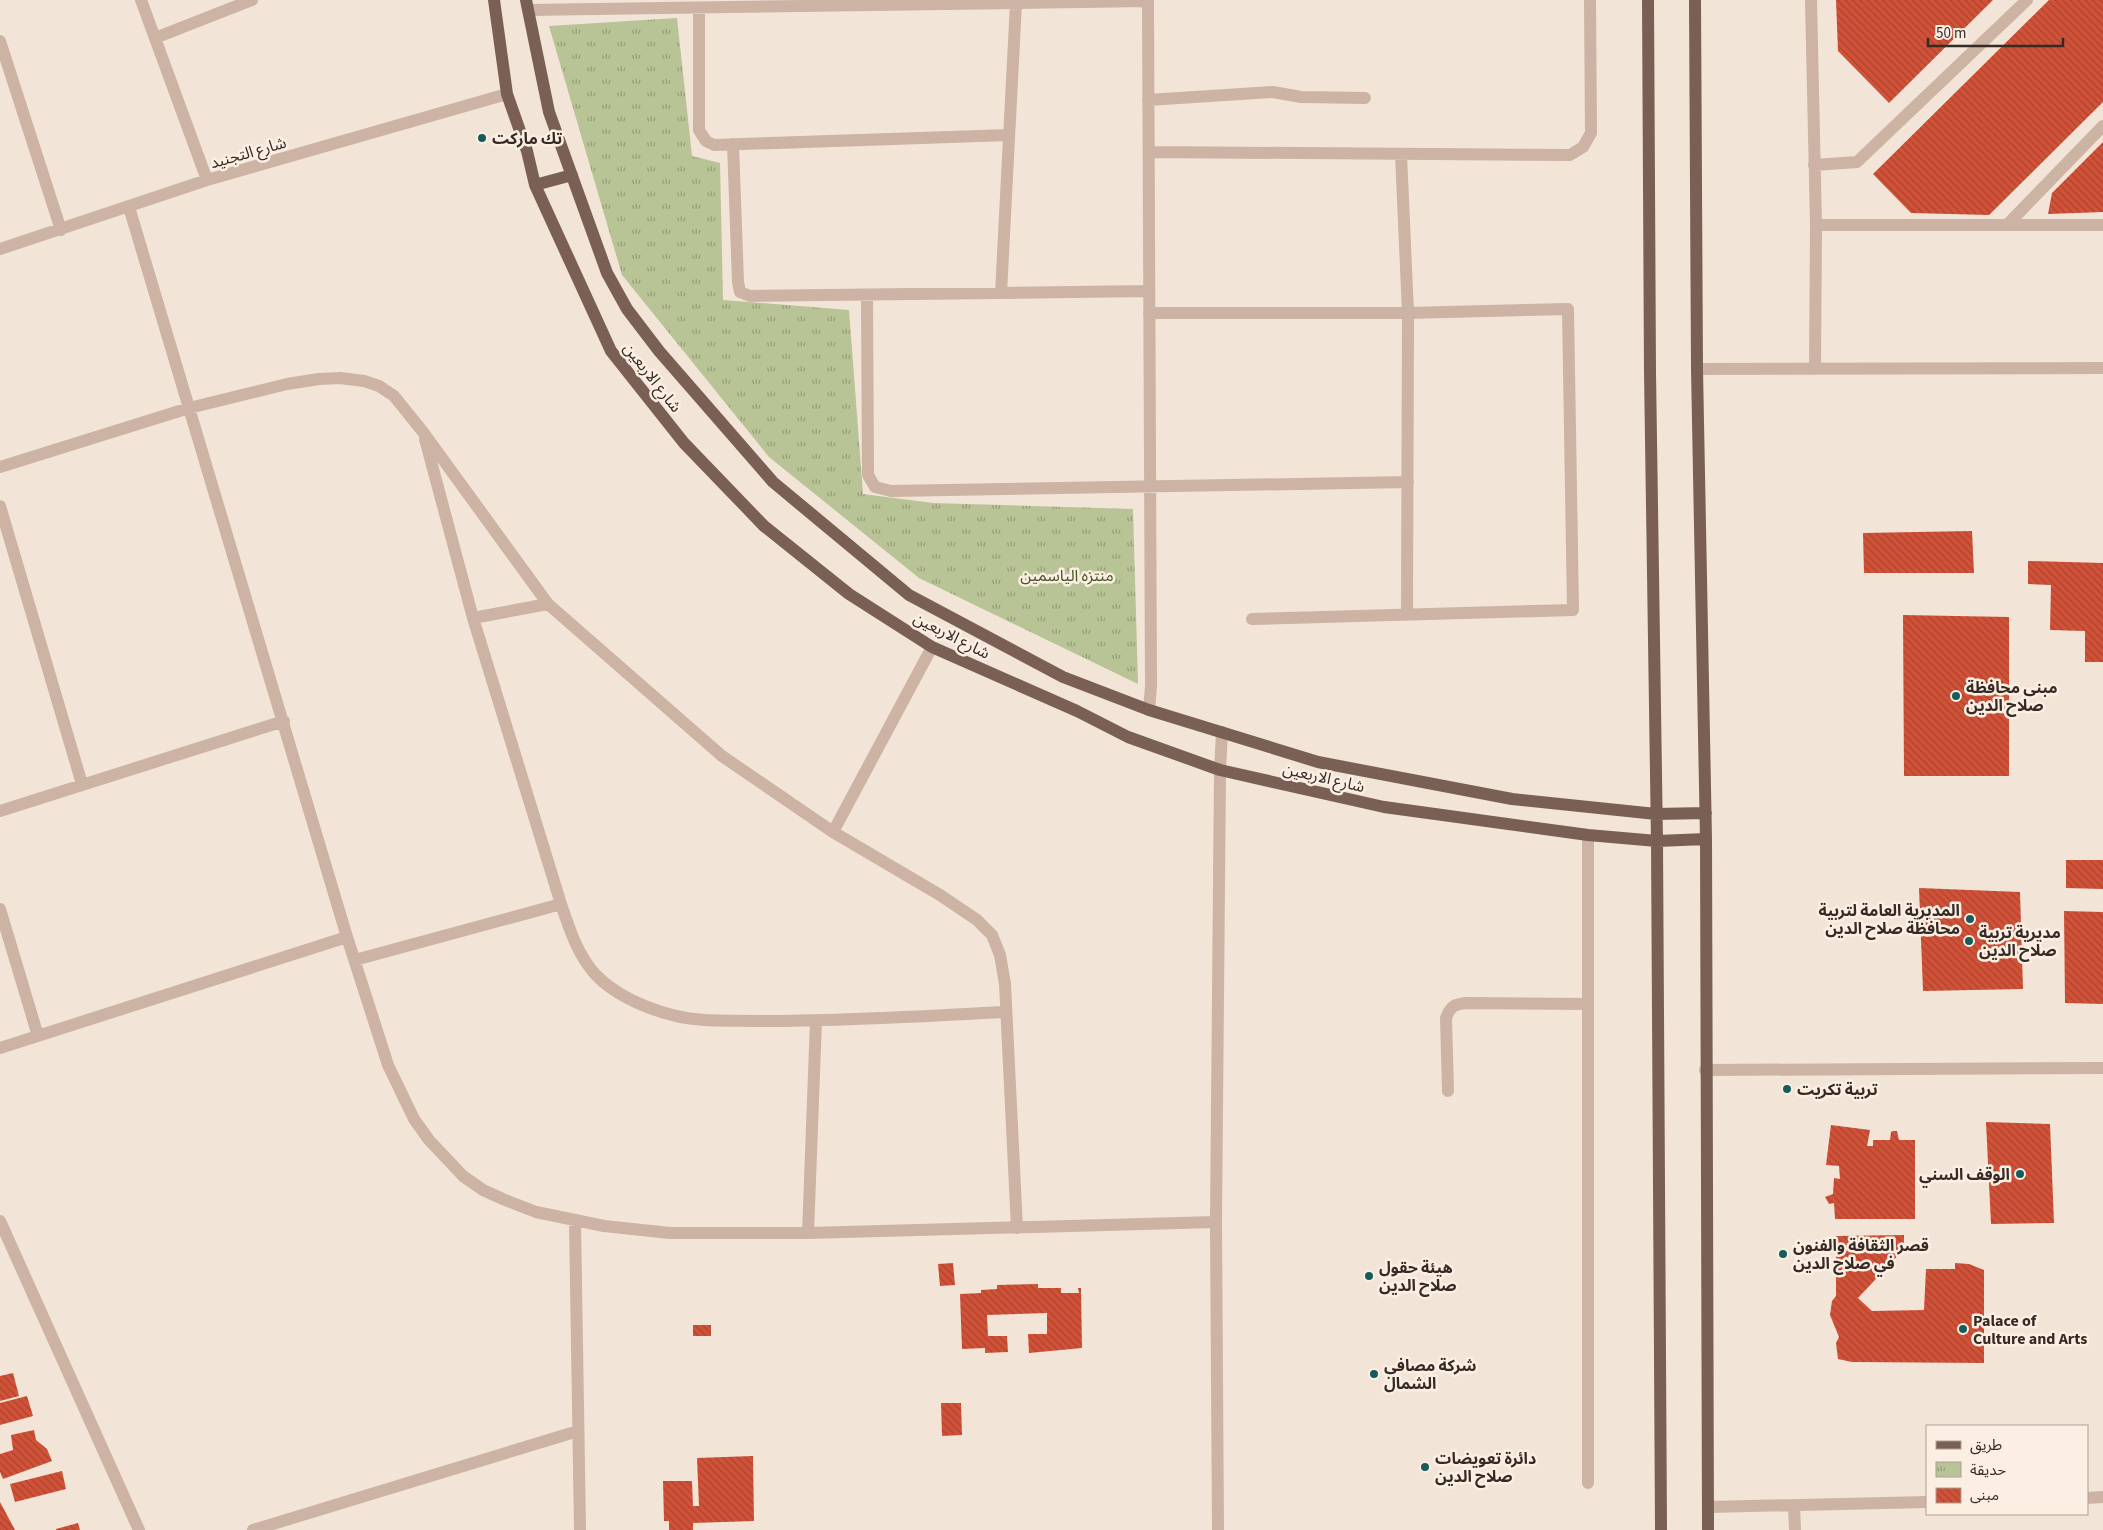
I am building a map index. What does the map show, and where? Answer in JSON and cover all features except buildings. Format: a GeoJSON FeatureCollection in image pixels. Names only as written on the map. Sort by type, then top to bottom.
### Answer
{"type":"FeatureCollection","features":[{"type":"Feature","properties":{"kind":"main road","name":"شارع الاربعين"},"geometry":{"type":"LineString","coordinates":[[494,0],[507,94],[527,151],[535,185],[612,351],[684,443],[764,526],[849,594],[932,647],[1077,711],[1128,737],[1220,770],[1384,807],[1588,835],[1657,841],[1706,839]]}},
{"type":"Feature","properties":{"kind":"main road"},"geometry":{"type":"LineString","coordinates":[[1648,0],[1650,362],[1657,841],[1661,1530]]}},
{"type":"Feature","properties":{"kind":"main road"},"geometry":{"type":"LineString","coordinates":[[1695,0],[1697,369],[1706,813],[1705,1070],[1708,1530]]}},
{"type":"Feature","properties":{"kind":"main road"},"geometry":{"type":"LineString","coordinates":[[527,5],[549,112],[607,273],[627,309],[659,351],[773,482],[909,595],[1063,677],[1149,710],[1318,762],[1512,799],[1656,814],[1706,813]]}},
{"type":"Feature","properties":{"kind":"main road"},"geometry":{"type":"LineString","coordinates":[[535,185],[572,175]]}},
{"type":"Feature","properties":{"kind":"street"},"geometry":{"type":"LineString","coordinates":[[141,0],[207,180]]}},
{"type":"Feature","properties":{"kind":"street"},"geometry":{"type":"LineString","coordinates":[[155,38],[252,0]]}},
{"type":"Feature","properties":{"kind":"street"},"geometry":{"type":"LineString","coordinates":[[527,5],[699,8],[821,3],[1016,3],[1148,0],[1151,686],[1149,710]]}},
{"type":"Feature","properties":{"kind":"street"},"geometry":{"type":"LineString","coordinates":[[1149,152],[1570,155],[1583,147],[1591,133],[1590,0]]}},
{"type":"Feature","properties":{"kind":"street"},"geometry":{"type":"LineString","coordinates":[[1811,0],[1816,226],[1816,369]]}},
{"type":"Feature","properties":{"kind":"street"},"geometry":{"type":"LineString","coordinates":[[1814,165],[1857,162],[2026,0]]}},
{"type":"Feature","properties":{"kind":"street"},"geometry":{"type":"LineString","coordinates":[[1001,293],[1016,3]]}},
{"type":"Feature","properties":{"kind":"street"},"geometry":{"type":"LineString","coordinates":[[699,8],[699,130],[706,141],[714,145],[1008,135]]}},
{"type":"Feature","properties":{"kind":"street"},"geometry":{"type":"LineString","coordinates":[[0,41],[3,61],[61,230]]}},
{"type":"Feature","properties":{"kind":"street"},"geometry":{"type":"LineString","coordinates":[[1148,100],[1273,92],[1301,97],[1365,98]]}},
{"type":"Feature","properties":{"kind":"street","name":"شارع التجنيد"},"geometry":{"type":"LineString","coordinates":[[0,249],[207,180],[507,94]]}},
{"type":"Feature","properties":{"kind":"street"},"geometry":{"type":"LineString","coordinates":[[2007,225],[2103,126]]}},
{"type":"Feature","properties":{"kind":"street"},"geometry":{"type":"LineString","coordinates":[[733,144],[738,282],[740,292],[750,296],[1149,290]]}},
{"type":"Feature","properties":{"kind":"street"},"geometry":{"type":"LineString","coordinates":[[1401,154],[1408,313],[1407,614]]}},
{"type":"Feature","properties":{"kind":"street"},"geometry":{"type":"LineString","coordinates":[[129,207],[388,1065],[414,1119],[429,1140],[463,1176],[483,1190],[536,1212],[575,1221],[670,1233],[808,1233],[1216,1222]]}},
{"type":"Feature","properties":{"kind":"street"},"geometry":{"type":"LineString","coordinates":[[1816,226],[2103,225]]}},
{"type":"Feature","properties":{"kind":"street"},"geometry":{"type":"LineString","coordinates":[[867,295],[868,475],[875,487],[891,491],[1408,482]]}},
{"type":"Feature","properties":{"kind":"street"},"geometry":{"type":"LineString","coordinates":[[1149,313],[1408,313],[1568,309],[1574,610],[1252,619]]}},
{"type":"Feature","properties":{"kind":"street"},"geometry":{"type":"LineString","coordinates":[[1697,369],[2103,368]]}},
{"type":"Feature","properties":{"kind":"street"},"geometry":{"type":"LineString","coordinates":[[0,467],[189,408],[287,384],[319,379],[348,379],[364,381],[379,386],[394,396],[423,432],[548,604],[722,756],[833,832],[962,909],[992,935],[1000,955],[1005,984],[1017,1228]]}},
{"type":"Feature","properties":{"kind":"street"},"geometry":{"type":"LineString","coordinates":[[423,432],[473,618],[561,904],[571,933],[585,960],[595,974],[610,987],[646,1006],[666,1014],[694,1018],[816,1021],[1005,1012]]}},
{"type":"Feature","properties":{"kind":"street"},"geometry":{"type":"LineString","coordinates":[[0,506],[82,784]]}},
{"type":"Feature","properties":{"kind":"street"},"geometry":{"type":"LineString","coordinates":[[473,618],[548,604]]}},
{"type":"Feature","properties":{"kind":"street"},"geometry":{"type":"LineString","coordinates":[[833,832],[932,647]]}},
{"type":"Feature","properties":{"kind":"street"},"geometry":{"type":"LineString","coordinates":[[0,811],[284,721]]}},
{"type":"Feature","properties":{"kind":"street"},"geometry":{"type":"LineString","coordinates":[[1218,1530],[1216,1222],[1220,770],[1222,732]]}},
{"type":"Feature","properties":{"kind":"street"},"geometry":{"type":"LineString","coordinates":[[1588,835],[1588,1483]]}},
{"type":"Feature","properties":{"kind":"street"},"geometry":{"type":"LineString","coordinates":[[355,960],[561,904]]}},
{"type":"Feature","properties":{"kind":"street"},"geometry":{"type":"LineString","coordinates":[[0,909],[38,1036]]}},
{"type":"Feature","properties":{"kind":"street"},"geometry":{"type":"LineString","coordinates":[[0,1048],[348,937]]}},
{"type":"Feature","properties":{"kind":"street"},"geometry":{"type":"LineString","coordinates":[[1448,1091],[1446,1018],[1450,1008],[1466,1003],[1588,1004]]}},
{"type":"Feature","properties":{"kind":"street"},"geometry":{"type":"LineString","coordinates":[[808,1233],[816,1021]]}},
{"type":"Feature","properties":{"kind":"street"},"geometry":{"type":"LineString","coordinates":[[1705,1070],[2103,1068]]}},
{"type":"Feature","properties":{"kind":"street"},"geometry":{"type":"LineString","coordinates":[[0,1221],[4,1238],[140,1530]]}},
{"type":"Feature","properties":{"kind":"street"},"geometry":{"type":"LineString","coordinates":[[575,1221],[580,1530]]}},
{"type":"Feature","properties":{"kind":"street"},"geometry":{"type":"LineString","coordinates":[[252,1530],[578,1431]]}},
{"type":"Feature","properties":{"kind":"street"},"geometry":{"type":"LineString","coordinates":[[2088,1498],[2103,1497]]}},
{"type":"Feature","properties":{"kind":"street"},"geometry":{"type":"LineString","coordinates":[[1708,1507],[1926,1502]]}},
{"type":"Feature","properties":{"kind":"street"},"geometry":{"type":"LineString","coordinates":[[1794,1505],[1794,1530]]}},
{"type":"Feature","properties":{"kind":"green space","name":"منتزه الياسمين"},"geometry":{"type":"Polygon","coordinates":[[[677,18],[692,156],[720,163],[723,300],[849,310],[863,494],[933,503],[1133,509],[1138,684],[919,578],[769,457],[622,275],[549,26],[677,18]]]}},
{"type":"Feature","properties":{"kind":"place","name":"تك ماركت"},"geometry":{"type":"Point","coordinates":[482,138]}},
{"type":"Feature","properties":{"kind":"place","name":"مبنى محافظة صلاح الدين"},"geometry":{"type":"Point","coordinates":[1956,696]}},
{"type":"Feature","properties":{"kind":"place","name":"المديرية العامة لتربية محافظة صلاح الدين"},"geometry":{"type":"Point","coordinates":[1970,919]}},
{"type":"Feature","properties":{"kind":"place","name":"مديرية تربية صلاح الدين"},"geometry":{"type":"Point","coordinates":[1969,941]}},
{"type":"Feature","properties":{"kind":"place","name":"تربية تكريت"},"geometry":{"type":"Point","coordinates":[1787,1089]}},
{"type":"Feature","properties":{"kind":"place","name":"الوقف السني"},"geometry":{"type":"Point","coordinates":[2020,1174]}},
{"type":"Feature","properties":{"kind":"place","name":"قصر الثقافة والفنون في صلاح الدين"},"geometry":{"type":"Point","coordinates":[1783,1254]}},
{"type":"Feature","properties":{"kind":"place","name":"هيئة حقول صلاح الدين"},"geometry":{"type":"Point","coordinates":[1369,1276]}},
{"type":"Feature","properties":{"kind":"place","name":"Palace of Culture and Arts"},"geometry":{"type":"Point","coordinates":[1963,1329]}},
{"type":"Feature","properties":{"kind":"place","name":"شركة مصافي الشمال"},"geometry":{"type":"Point","coordinates":[1374,1374]}},
{"type":"Feature","properties":{"kind":"place","name":"دائرة تعويضات صلاح الدين"},"geometry":{"type":"Point","coordinates":[1425,1467]}}]}
